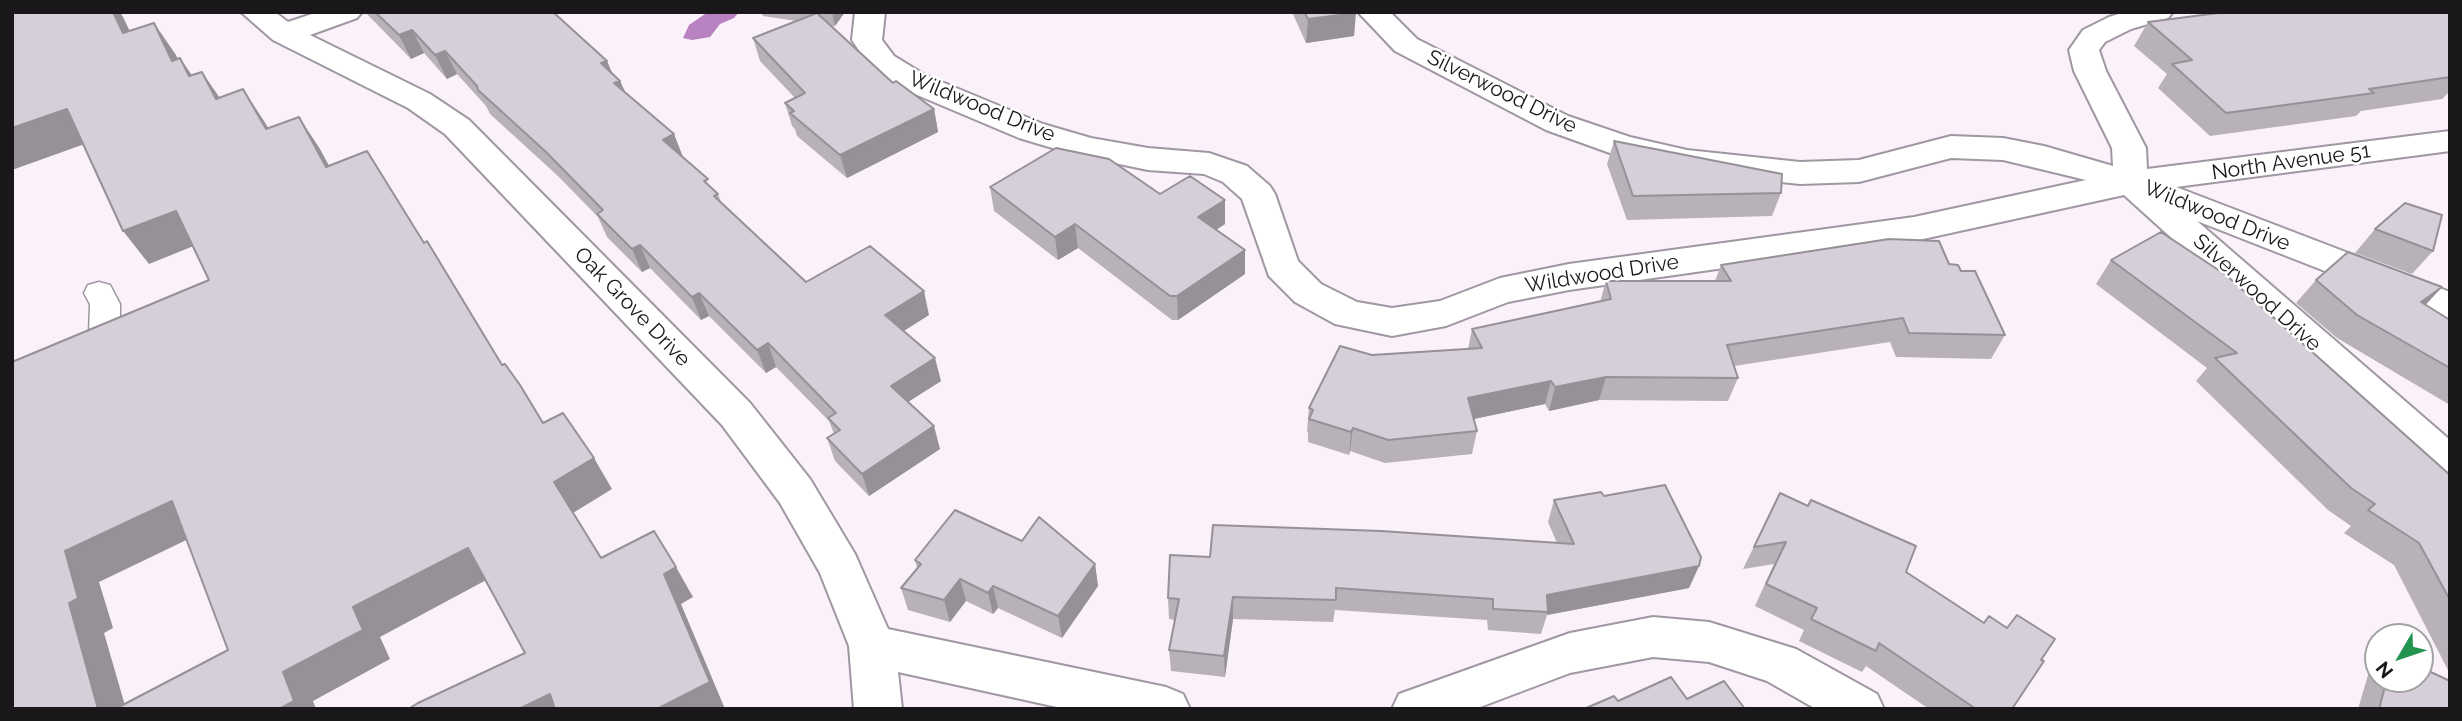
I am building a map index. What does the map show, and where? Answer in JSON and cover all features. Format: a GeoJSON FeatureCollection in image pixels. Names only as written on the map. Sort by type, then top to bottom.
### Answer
{"type":"FeatureCollection","features":[{"type":"Feature","properties":{"kind":"street"},"geometry":{"type":"LineString","coordinates":[[270,23],[346,12]]}},
{"type":"Feature","properties":{"kind":"street","name":"Wildwood Drive"},"geometry":{"type":"LineString","coordinates":[[870,12],[867,40],[883,63],[914,82],[1054,138],[1148,159],[1209,164],[1235,174],[1258,194],[1282,267],[1308,293],[1348,314],[1392,322],[1446,313],[1500,291],[1569,277],[1914,229],[2131,182],[2450,307]]}},
{"type":"Feature","properties":{"kind":"street","name":"Silverwood Drive"},"geometry":{"type":"LineString","coordinates":[[1373,12],[1406,45],[1557,123],[1622,146],[1687,161],[1800,173],[1859,171],[1951,147],[2004,149],[2044,157],[2131,182],[2450,464]]}},
{"type":"Feature","properties":{"kind":"street"},"geometry":{"type":"LineString","coordinates":[[2131,182],[2129,148],[2090,71],[2084,50],[2094,36],[2120,23],[2158,12]]}},
{"type":"Feature","properties":{"kind":"street","name":"Oak Grove Drive"},"geometry":{"type":"LineString","coordinates":[[270,23],[419,101],[457,127],[736,414],[795,491],[840,567],[872,646],[878,709]]}},
{"type":"Feature","properties":{"kind":"street","name":"North Avenue 51"},"geometry":{"type":"LineString","coordinates":[[2131,182],[2450,141]]}},
{"type":"Feature","properties":{"kind":"street"},"geometry":{"type":"LineString","coordinates":[[1416,709],[1570,653],[1653,637],[1709,642],[1780,664],[1860,709]]}},
{"type":"Feature","properties":{"kind":"street"},"geometry":{"type":"LineString","coordinates":[[872,646],[1166,709]]}},
{"type":"Feature","properties":{"kind":"lane"},"geometry":{"type":"LineString","coordinates":[[12,389],[75,362],[104,340],[105,304],[99,293]]}},
{"type":"Feature","properties":{"kind":"shaded area"},"geometry":{"type":"Polygon","coordinates":[[[708,12],[739,12],[734,18],[720,24],[710,37],[692,40],[683,38],[689,25],[708,12]]]}},
{"type":"Feature","properties":{"kind":"building"},"geometry":{"type":"Polygon","coordinates":[[[12,12],[113,12],[123,33],[154,23],[172,61],[180,58],[189,76],[202,72],[216,99],[243,89],[266,129],[299,117],[326,167],[367,151],[424,243],[427,241],[502,365],[505,364],[520,385],[543,423],[563,413],[594,458],[554,482],[601,558],[654,531],[676,567],[664,574],[710,682],[657,709],[555,709],[550,694],[519,709],[408,709],[525,653],[468,548],[353,607],[363,630],[283,672],[294,701],[279,709],[115,709],[228,650],[172,501],[65,551],[78,598],[69,603],[98,709],[12,709],[12,362],[209,280],[176,211],[123,231],[67,109],[12,128],[12,12]]]}},
{"type":"Feature","properties":{"kind":"building"},"geometry":{"type":"Polygon","coordinates":[[[375,12],[553,12],[607,61],[601,63],[620,81],[614,83],[674,134],[663,140],[708,179],[704,181],[718,194],[714,196],[806,282],[870,246],[924,291],[885,315],[935,358],[891,386],[934,426],[862,474],[827,438],[840,430],[828,418],[836,413],[768,343],[757,350],[699,293],[692,297],[640,245],[632,249],[597,214],[603,210],[546,152],[478,90],[445,51],[435,55],[412,30],[399,35],[375,12]]]}},
{"type":"Feature","properties":{"kind":"building"},"geometry":{"type":"Polygon","coordinates":[[[1304,12],[1355,12],[1356,13],[1308,19],[1304,12]]]}},
{"type":"Feature","properties":{"kind":"building"},"geometry":{"type":"Polygon","coordinates":[[[2226,12],[2450,12],[2450,77],[2369,89],[2374,93],[2226,113],[2172,64],[2192,60],[2148,22],[2226,12]]]}},
{"type":"Feature","properties":{"kind":"building"},"geometry":{"type":"Polygon","coordinates":[[[817,13],[893,83],[896,81],[934,109],[840,155],[790,113],[794,111],[785,103],[805,93],[753,38],[817,13]]]}},
{"type":"Feature","properties":{"kind":"building"},"geometry":{"type":"Polygon","coordinates":[[[1614,141],[1782,174],[1781,193],[1633,196],[1614,141]]]}},
{"type":"Feature","properties":{"kind":"building"},"geometry":{"type":"Polygon","coordinates":[[[1056,148],[1109,159],[1160,194],[1190,176],[1225,200],[1198,217],[1245,250],[1177,296],[1170,296],[1075,224],[1055,237],[990,187],[1056,148]]]}},
{"type":"Feature","properties":{"kind":"building"},"geometry":{"type":"Polygon","coordinates":[[[2405,203],[2442,215],[2433,251],[2375,229],[2405,203]]]}},
{"type":"Feature","properties":{"kind":"building"},"geometry":{"type":"Polygon","coordinates":[[[2161,232],[2226,275],[2450,475],[2450,600],[2419,543],[2368,510],[2375,504],[2351,488],[2215,358],[2237,353],[2111,260],[2161,232]]]}},
{"type":"Feature","properties":{"kind":"building"},"geometry":{"type":"Polygon","coordinates":[[[1889,239],[1939,241],[1949,264],[1958,265],[1961,271],[1975,271],[2005,335],[1909,333],[1903,318],[1727,345],[1738,378],[1606,377],[1555,387],[1551,381],[1468,398],[1477,431],[1388,440],[1353,428],[1351,432],[1309,419],[1313,410],[1309,408],[1340,346],[1372,355],[1482,348],[1472,329],[1611,299],[1606,281],[1731,281],[1721,265],[1889,239]]]}},
{"type":"Feature","properties":{"kind":"building"},"geometry":{"type":"Polygon","coordinates":[[[2348,252],[2442,287],[2421,302],[2450,320],[2450,368],[2357,315],[2316,280],[2348,252]]]}},
{"type":"Feature","properties":{"kind":"building"},"geometry":{"type":"Polygon","coordinates":[[[1665,485],[1701,557],[1699,566],[1547,595],[1548,612],[1493,609],[1493,599],[1336,588],[1336,600],[1233,597],[1224,656],[1169,650],[1179,599],[1168,598],[1170,555],[1210,557],[1213,525],[1381,531],[1574,544],[1554,500],[1601,492],[1604,496],[1665,485]]]}},
{"type":"Feature","properties":{"kind":"building"},"geometry":{"type":"Polygon","coordinates":[[[1780,493],[1808,506],[1811,500],[1916,546],[1906,572],[1984,623],[1989,616],[2007,628],[2017,615],[2055,639],[2041,660],[2044,661],[2012,709],[1976,709],[1879,643],[1876,651],[1811,619],[1817,608],[1766,584],[1786,542],[1754,547],[1780,493]]]}},
{"type":"Feature","properties":{"kind":"building"},"geometry":{"type":"Polygon","coordinates":[[[955,510],[1022,541],[1039,517],[1095,564],[1058,616],[993,586],[988,593],[960,579],[944,600],[901,588],[921,564],[915,560],[955,510]]]}},
{"type":"Feature","properties":{"kind":"building"},"geometry":{"type":"Polygon","coordinates":[[[2434,674],[2450,681],[2450,709],[2379,709],[2383,693],[2434,693],[2434,674]]]}},
{"type":"Feature","properties":{"kind":"building"},"geometry":{"type":"Polygon","coordinates":[[[1671,677],[1687,699],[1724,681],[1745,709],[1584,709],[1614,696],[1618,701],[1671,677]]]}}]}
